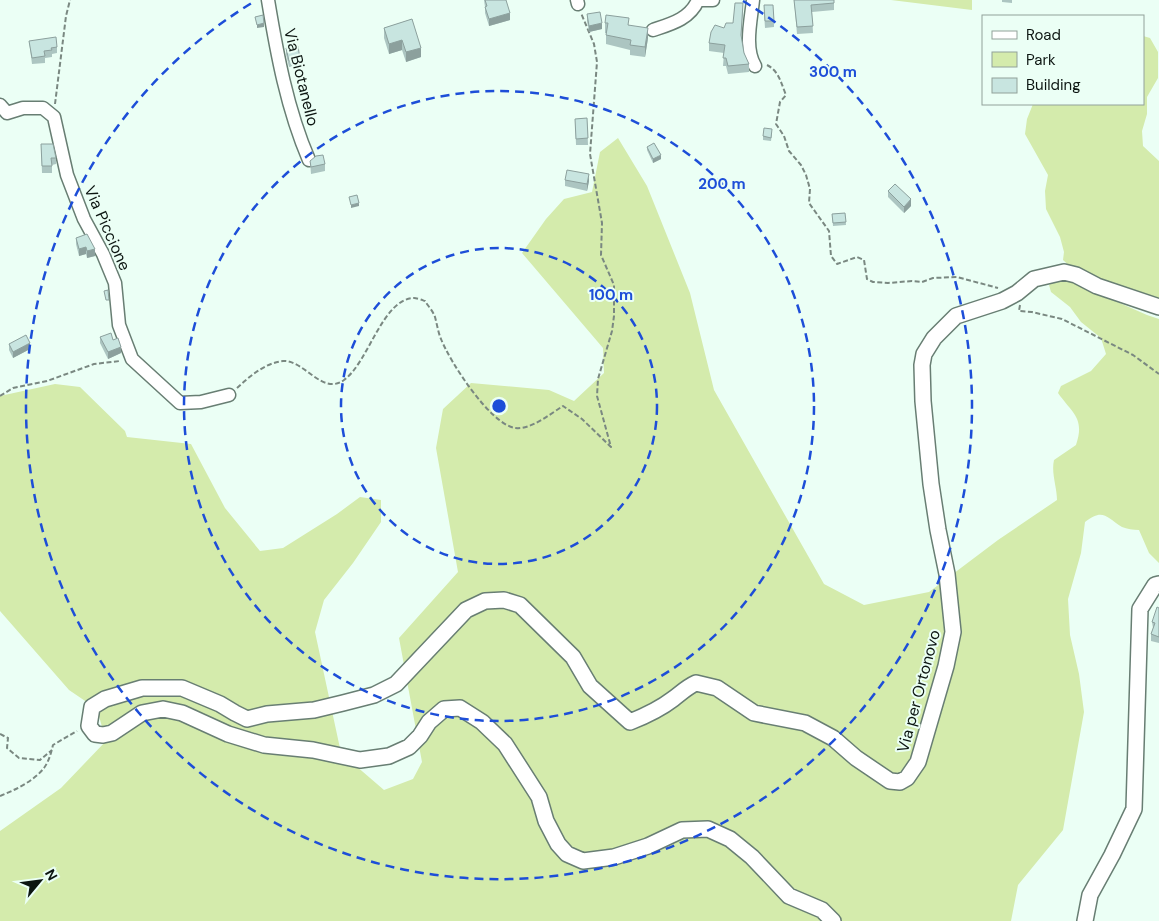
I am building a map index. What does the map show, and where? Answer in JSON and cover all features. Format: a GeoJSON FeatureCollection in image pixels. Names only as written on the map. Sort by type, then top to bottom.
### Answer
{"type":"FeatureCollection","features":[{"type":"Feature","properties":{"kind":"street","name":"Via Biotanello"},"geometry":{"type":"LineString","coordinates":[[268,0],[281,73],[308,160]]}},
{"type":"Feature","properties":{"kind":"street"},"geometry":{"type":"LineString","coordinates":[[653,30],[676,23],[694,9],[698,0],[713,0]]}},
{"type":"Feature","properties":{"kind":"street"},"geometry":{"type":"LineString","coordinates":[[753,0],[749,40],[752,60],[755,66]]}},
{"type":"Feature","properties":{"kind":"street"},"geometry":{"type":"LineString","coordinates":[[0,105],[7,113],[23,108],[43,108],[54,117]]}},
{"type":"Feature","properties":{"kind":"street","name":"Via Piccione"},"geometry":{"type":"LineString","coordinates":[[54,117],[67,175],[84,219],[103,254],[115,283],[119,325],[132,359],[180,404],[201,402],[229,395]]}},
{"type":"Feature","properties":{"kind":"street","name":"Via per Ortonovo"},"geometry":{"type":"LineString","coordinates":[[89,726],[92,706],[105,699],[142,688],[182,688],[247,718],[267,714],[314,710],[374,695],[396,684],[466,610],[485,601],[504,600],[520,605],[573,657],[590,686],[630,722],[650,714],[696,683],[717,688],[754,713],[805,723],[834,738],[856,758],[890,781],[900,782],[907,778],[918,762],[921,746],[946,666],[953,632],[947,574],[931,484],[923,401],[922,366],[924,354],[934,338],[956,316],[1002,301],[1017,293],[1034,279],[1064,272],[1097,286],[1159,307]]}},
{"type":"Feature","properties":{"kind":"street"},"geometry":{"type":"LineString","coordinates":[[1085,921],[1090,895],[1112,855],[1134,808],[1140,609],[1155,585],[1159,584]]}},
{"type":"Feature","properties":{"kind":"street"},"geometry":{"type":"LineString","coordinates":[[89,726],[95,734],[112,733],[142,713],[163,709],[182,713],[228,734],[264,745],[313,750],[360,760],[388,756],[409,747],[444,709],[460,708],[482,722],[505,744],[539,797],[546,821],[558,844],[568,854],[583,861],[614,857],[648,846],[682,830],[708,829],[730,839],[752,857],[789,896],[822,910],[834,921]]}},
{"type":"Feature","properties":{"kind":"path"},"geometry":{"type":"LineString","coordinates":[[54,117],[66,16],[70,0]]}},
{"type":"Feature","properties":{"kind":"path"},"geometry":{"type":"LineString","coordinates":[[229,395],[249,377],[268,365],[283,361],[292,362],[304,368],[319,380],[334,384],[344,380],[363,359],[387,315],[398,303],[414,298],[425,301],[434,315],[440,339],[465,381],[503,424],[516,428],[528,427],[563,406],[582,419],[611,447],[597,396],[598,379],[612,331],[614,285],[602,255],[602,223],[590,154],[597,62],[594,44],[577,2]]}},
{"type":"Feature","properties":{"kind":"path"},"geometry":{"type":"LineString","coordinates":[[755,66],[766,65],[774,69],[780,80],[786,95],[780,102],[776,124],[784,136],[789,151],[801,165],[806,175],[810,189],[809,203],[829,231],[831,256],[837,264],[857,257],[864,260],[868,279],[873,282],[922,282],[933,278],[957,277],[998,288],[1004,286]]}},
{"type":"Feature","properties":{"kind":"path"},"geometry":{"type":"LineString","coordinates":[[1021,305],[1019,312],[1032,312],[1062,319],[1133,355],[1159,374]]}},
{"type":"Feature","properties":{"kind":"path"},"geometry":{"type":"LineString","coordinates":[[0,396],[13,388],[47,381],[94,364],[132,359]]}},
{"type":"Feature","properties":{"kind":"path"},"geometry":{"type":"LineString","coordinates":[[0,796],[31,779],[43,769],[53,745],[70,734],[89,726]]}},
{"type":"Feature","properties":{"kind":"path"},"geometry":{"type":"LineString","coordinates":[[0,734],[8,738],[7,748],[19,758],[40,760],[52,750]]}},
{"type":"Feature","properties":{"kind":"green space"},"geometry":{"type":"Polygon","coordinates":[[[891,0],[972,0],[972,10],[891,0]]]}},
{"type":"Feature","properties":{"kind":"green space"},"geometry":{"type":"Polygon","coordinates":[[[1144,36],[1150,38],[1158,52],[1158,78],[1147,97],[1147,114],[1142,131],[1143,146],[1159,161],[1159,300],[1096,281],[1063,260],[1064,252],[1060,237],[1046,209],[1045,191],[1048,175],[1025,134],[1027,119],[1033,105],[1144,105],[1144,36]]]}},
{"type":"Feature","properties":{"kind":"green space"},"geometry":{"type":"Polygon","coordinates":[[[618,138],[647,186],[690,293],[714,390],[824,584],[864,605],[929,592],[998,540],[1057,500],[1053,470],[1054,460],[1076,445],[1079,428],[1073,412],[1058,393],[1061,386],[1091,371],[1106,354],[1101,338],[1081,322],[1070,307],[1051,292],[1049,285],[1058,278],[1065,279],[1159,319],[1159,563],[1149,553],[1139,530],[1122,527],[1108,517],[1100,515],[1096,515],[1085,522],[1081,553],[1068,599],[1070,635],[1079,674],[1084,712],[1063,830],[1018,885],[1011,921],[0,921],[0,831],[61,788],[106,741],[97,709],[69,690],[0,611],[0,396],[55,384],[80,387],[125,431],[127,437],[191,444],[225,508],[260,551],[283,548],[360,497],[381,500],[381,522],[353,563],[324,600],[315,632],[341,753],[384,790],[413,779],[422,762],[399,638],[458,572],[436,448],[443,409],[471,383],[549,390],[574,401],[604,373],[603,348],[522,253],[546,219],[564,199],[592,192],[600,152],[618,138]]]}},
{"type":"Feature","properties":{"kind":"building"},"geometry":{"type":"Polygon","coordinates":[[[485,0],[506,0],[510,13],[489,19],[485,0]]]}},
{"type":"Feature","properties":{"kind":"building"},"geometry":{"type":"Polygon","coordinates":[[[794,0],[834,0],[834,3],[811,5],[813,26],[797,27],[794,0]]]}},
{"type":"Feature","properties":{"kind":"building"},"geometry":{"type":"Polygon","coordinates":[[[735,3],[743,3],[741,35],[744,53],[749,64],[728,66],[726,58],[723,58],[725,45],[709,43],[711,32],[715,25],[724,28],[726,23],[733,23],[735,3]]]}},
{"type":"Feature","properties":{"kind":"building"},"geometry":{"type":"Polygon","coordinates":[[[764,5],[773,5],[774,21],[765,21],[764,5]]]}},
{"type":"Feature","properties":{"kind":"building"},"geometry":{"type":"Polygon","coordinates":[[[600,12],[602,23],[589,26],[587,14],[600,12]]]}},
{"type":"Feature","properties":{"kind":"building"},"geometry":{"type":"Polygon","coordinates":[[[263,15],[264,23],[257,25],[255,17],[263,15]]]}},
{"type":"Feature","properties":{"kind":"building"},"geometry":{"type":"Polygon","coordinates":[[[606,15],[629,18],[628,25],[648,28],[645,47],[630,45],[631,40],[606,35],[608,23],[605,23],[606,15]]]}},
{"type":"Feature","properties":{"kind":"building"},"geometry":{"type":"Polygon","coordinates":[[[412,19],[421,48],[406,52],[402,40],[389,44],[384,28],[412,19]]]}},
{"type":"Feature","properties":{"kind":"building"},"geometry":{"type":"Polygon","coordinates":[[[56,37],[57,47],[44,51],[45,56],[32,58],[29,41],[56,37]]]}},
{"type":"Feature","properties":{"kind":"building"},"geometry":{"type":"Polygon","coordinates":[[[298,46],[300,59],[289,61],[286,48],[298,46]]]}},
{"type":"Feature","properties":{"kind":"building"},"geometry":{"type":"Polygon","coordinates":[[[587,118],[588,138],[576,139],[575,119],[587,118]]]}},
{"type":"Feature","properties":{"kind":"building"},"geometry":{"type":"Polygon","coordinates":[[[764,128],[772,129],[771,138],[763,136],[764,128]]]}},
{"type":"Feature","properties":{"kind":"building"},"geometry":{"type":"Polygon","coordinates":[[[654,143],[661,155],[653,159],[647,147],[654,143]]]}},
{"type":"Feature","properties":{"kind":"building"},"geometry":{"type":"Polygon","coordinates":[[[41,144],[53,144],[56,158],[51,158],[52,166],[42,166],[41,144]]]}},
{"type":"Feature","properties":{"kind":"building"},"geometry":{"type":"Polygon","coordinates":[[[323,155],[325,164],[311,167],[310,161],[316,156],[323,155]]]}},
{"type":"Feature","properties":{"kind":"building"},"geometry":{"type":"Polygon","coordinates":[[[567,170],[589,174],[587,184],[565,180],[567,170]]]}},
{"type":"Feature","properties":{"kind":"building"},"geometry":{"type":"Polygon","coordinates":[[[895,184],[911,199],[904,207],[888,191],[895,184]]]}},
{"type":"Feature","properties":{"kind":"building"},"geometry":{"type":"Polygon","coordinates":[[[357,195],[359,203],[351,205],[349,197],[357,195]]]}},
{"type":"Feature","properties":{"kind":"building"},"geometry":{"type":"Polygon","coordinates":[[[845,213],[846,222],[833,223],[832,214],[845,213]]]}},
{"type":"Feature","properties":{"kind":"building"},"geometry":{"type":"Polygon","coordinates":[[[87,234],[95,249],[87,251],[86,247],[79,249],[76,238],[87,234]]]}},
{"type":"Feature","properties":{"kind":"building"},"geometry":{"type":"Polygon","coordinates":[[[108,290],[109,300],[106,300],[104,291],[108,290]]]}},
{"type":"Feature","properties":{"kind":"building"},"geometry":{"type":"Polygon","coordinates":[[[111,333],[113,340],[118,338],[121,347],[108,352],[100,337],[111,333]]]}},
{"type":"Feature","properties":{"kind":"building"},"geometry":{"type":"Polygon","coordinates":[[[26,335],[30,343],[13,352],[9,344],[26,335]]]}},
{"type":"Feature","properties":{"kind":"building"},"geometry":{"type":"Polygon","coordinates":[[[1157,607],[1159,608],[1159,637],[1151,634],[1155,623],[1152,622],[1157,607]]]}}]}
